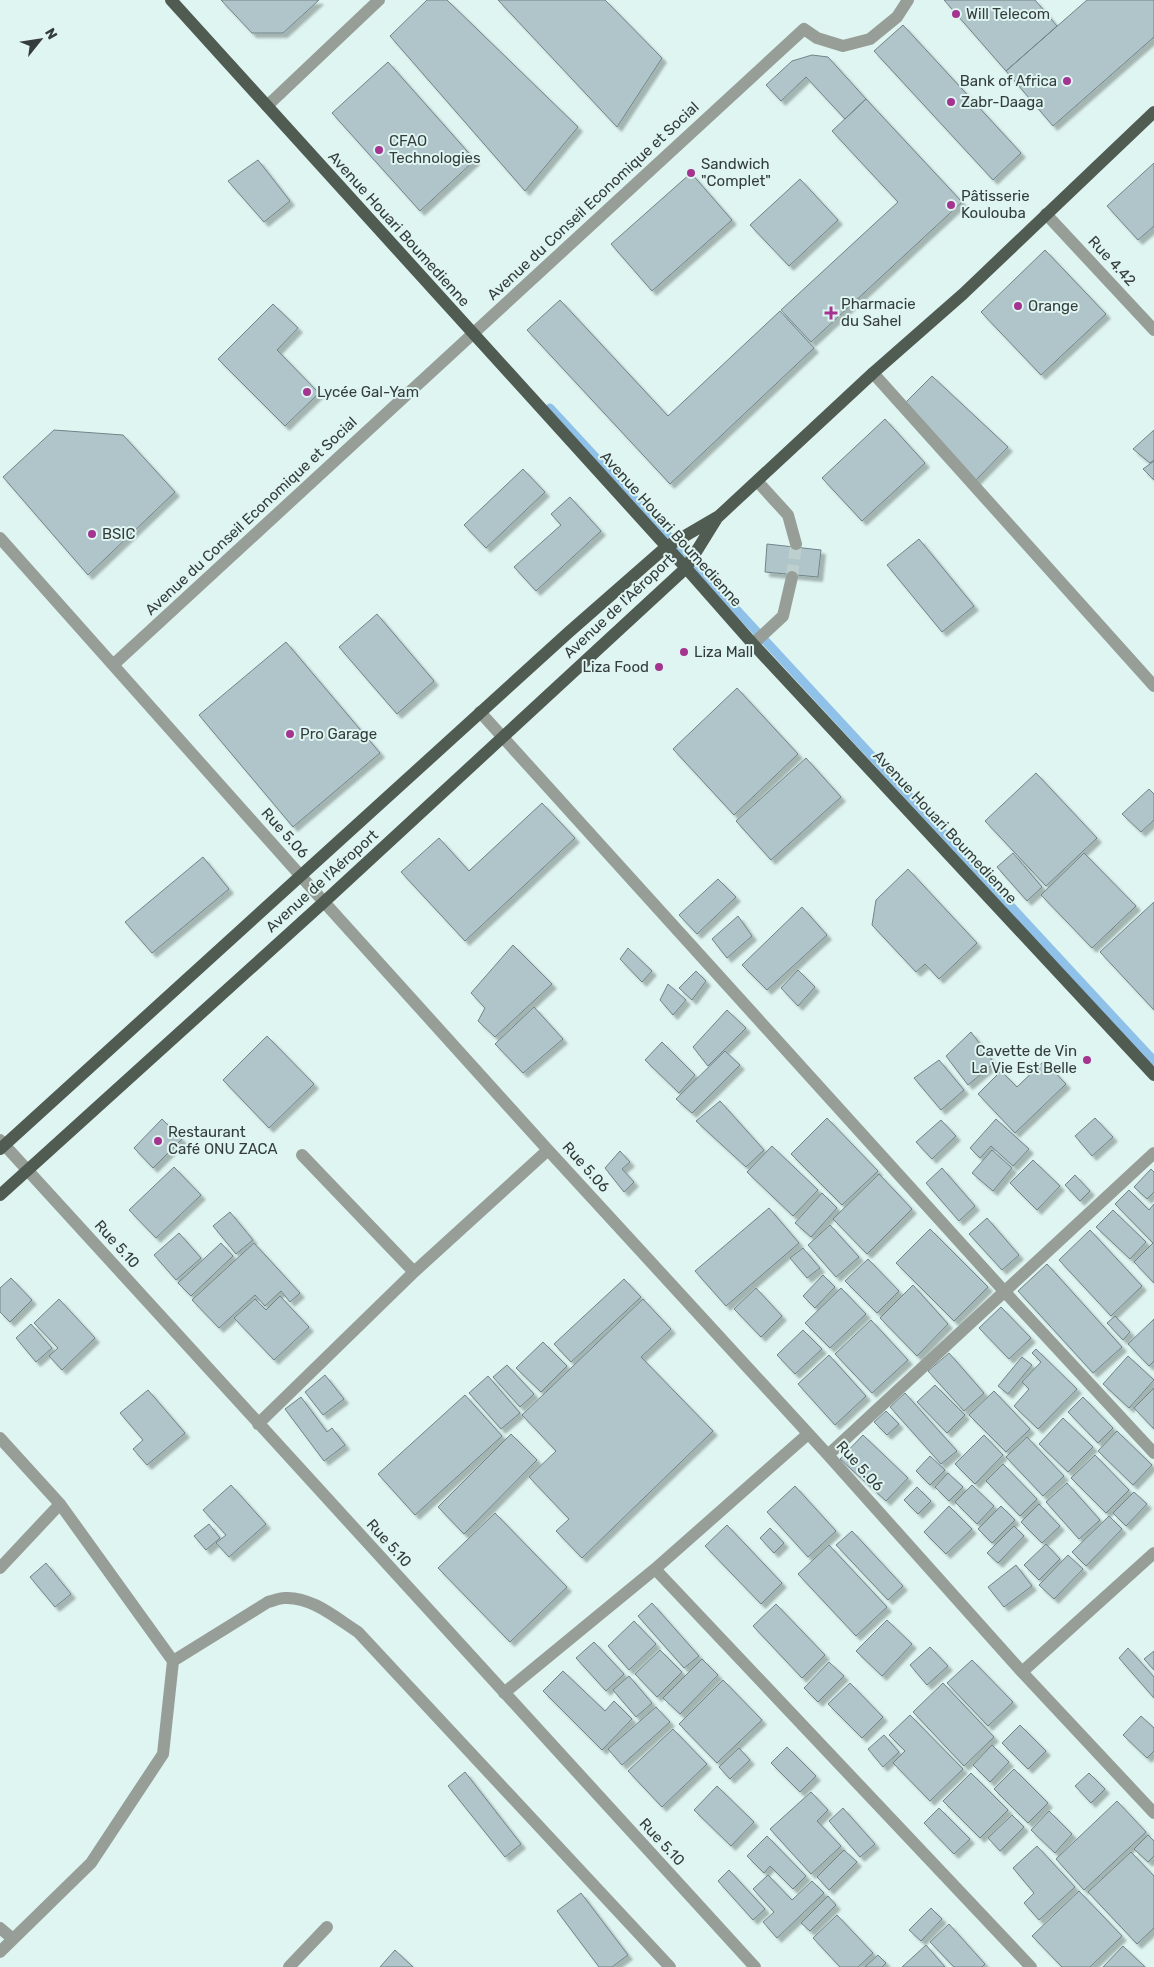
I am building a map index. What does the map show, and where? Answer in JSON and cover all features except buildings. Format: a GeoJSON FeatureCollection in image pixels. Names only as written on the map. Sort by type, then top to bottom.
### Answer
{"type":"FeatureCollection","features":[{"type":"Feature","properties":{"kind":"main road","name":"Avenue Houari Boumedienne"},"geometry":{"type":"LineString","coordinates":[[171,0],[753,644],[1154,1075]]}},
{"type":"Feature","properties":{"kind":"main road"},"geometry":{"type":"LineString","coordinates":[[719,516],[963,294],[1154,112]]}},
{"type":"Feature","properties":{"kind":"main road","name":"Avenue de l'Aéroport"},"geometry":{"type":"LineString","coordinates":[[1,1145],[301,876],[480,712],[666,547],[719,516]]}},
{"type":"Feature","properties":{"kind":"main road","name":"Avenue de l'Aéroport"},"geometry":{"type":"LineString","coordinates":[[0,1195],[324,902],[686,568],[719,516]]}},
{"type":"Feature","properties":{"kind":"street"},"geometry":{"type":"LineString","coordinates":[[267,106],[379,0]]}},
{"type":"Feature","properties":{"kind":"street","name":"Avenue du Conseil Economique et Social"},"geometry":{"type":"LineString","coordinates":[[113,665],[804,29],[817,38],[844,46],[870,39],[897,17],[908,0]]}},
{"type":"Feature","properties":{"kind":"street","name":"Rue 4.42"},"geometry":{"type":"LineString","coordinates":[[1046,214],[1154,330]]}},
{"type":"Feature","properties":{"kind":"street"},"geometry":{"type":"LineString","coordinates":[[873,374],[1154,686]]}},
{"type":"Feature","properties":{"kind":"street"},"geometry":{"type":"LineString","coordinates":[[757,481],[788,515],[796,544]]}},
{"type":"Feature","properties":{"kind":"street","name":"Rue 5.06"},"geometry":{"type":"LineString","coordinates":[[0,538],[548,1150],[828,1455],[1022,1672],[1154,1813]]}},
{"type":"Feature","properties":{"kind":"street"},"geometry":{"type":"LineString","coordinates":[[753,644],[784,616],[792,577]]}},
{"type":"Feature","properties":{"kind":"street"},"geometry":{"type":"LineString","coordinates":[[480,712],[1004,1291],[1154,1453]]}},
{"type":"Feature","properties":{"kind":"street","name":"Rue 5.10"},"geometry":{"type":"LineString","coordinates":[[1,1145],[28,1169],[258,1424],[755,1967]]}},
{"type":"Feature","properties":{"kind":"street"},"geometry":{"type":"LineString","coordinates":[[258,1424],[414,1272],[548,1150]]}},
{"type":"Feature","properties":{"kind":"street"},"geometry":{"type":"LineString","coordinates":[[828,1455],[1154,1153]]}},
{"type":"Feature","properties":{"kind":"street"},"geometry":{"type":"LineString","coordinates":[[302,1155],[414,1272]]}},
{"type":"Feature","properties":{"kind":"street"},"geometry":{"type":"LineString","coordinates":[[504,1693],[655,1569],[808,1434]]}},
{"type":"Feature","properties":{"kind":"street"},"geometry":{"type":"LineString","coordinates":[[0,1438],[60,1504],[173,1661],[164,1754],[91,1863],[0,1952]]}},
{"type":"Feature","properties":{"kind":"street"},"geometry":{"type":"LineString","coordinates":[[0,1568],[60,1504]]}},
{"type":"Feature","properties":{"kind":"street"},"geometry":{"type":"LineString","coordinates":[[1022,1672],[1154,1552]]}},
{"type":"Feature","properties":{"kind":"street"},"geometry":{"type":"LineString","coordinates":[[655,1569],[1031,1967]]}},
{"type":"Feature","properties":{"kind":"street"},"geometry":{"type":"LineString","coordinates":[[173,1661],[268,1602],[284,1598],[302,1600],[321,1608],[358,1632],[670,1967]]}},
{"type":"Feature","properties":{"kind":"street"},"geometry":{"type":"LineString","coordinates":[[289,1967],[327,1927]]}},
{"type":"Feature","properties":{"kind":"street"},"geometry":{"type":"LineString","coordinates":[[0,1928],[13,1939]]}},
{"type":"Feature","properties":{"kind":"waterway"},"geometry":{"type":"LineString","coordinates":[[550,408],[1154,1061]]}},
{"type":"Feature","properties":{"kind":"tunnel"},"geometry":{"type":"LineString","coordinates":[[792,577],[796,544]]}},
{"type":"Feature","properties":{"kind":"place","name":"Will Telecom"},"geometry":{"type":"Point","coordinates":[956,14]}},
{"type":"Feature","properties":{"kind":"place","name":"Bank of Africa"},"geometry":{"type":"Point","coordinates":[1067,81]}},
{"type":"Feature","properties":{"kind":"place","name":"Zabr-Daaga"},"geometry":{"type":"Point","coordinates":[951,102]}},
{"type":"Feature","properties":{"kind":"place","name":"CFAO Technologies"},"geometry":{"type":"Point","coordinates":[379,150]}},
{"type":"Feature","properties":{"kind":"place","name":"Sandwich \"Complet\""},"geometry":{"type":"Point","coordinates":[691,173]}},
{"type":"Feature","properties":{"kind":"place","name":"Pâtisserie Koulouba"},"geometry":{"type":"Point","coordinates":[951,205]}},
{"type":"Feature","properties":{"kind":"place","name":"Orange"},"geometry":{"type":"Point","coordinates":[1018,306]}},
{"type":"Feature","properties":{"kind":"place","name":"Pharmacie du Sahel"},"geometry":{"type":"Point","coordinates":[831,313]}},
{"type":"Feature","properties":{"kind":"place","name":"Lycée Gal-Yam"},"geometry":{"type":"Point","coordinates":[307,392]}},
{"type":"Feature","properties":{"kind":"place","name":"BSIC"},"geometry":{"type":"Point","coordinates":[92,534]}},
{"type":"Feature","properties":{"kind":"place","name":"Liza Mall"},"geometry":{"type":"Point","coordinates":[684,652]}},
{"type":"Feature","properties":{"kind":"place","name":"Liza Food"},"geometry":{"type":"Point","coordinates":[659,667]}},
{"type":"Feature","properties":{"kind":"place","name":"Pro Garage"},"geometry":{"type":"Point","coordinates":[290,734]}},
{"type":"Feature","properties":{"kind":"place","name":"Cavette de Vin La Vie Est Belle"},"geometry":{"type":"Point","coordinates":[1087,1060]}},
{"type":"Feature","properties":{"kind":"place","name":"Restaurant Café ONU ZACA"},"geometry":{"type":"Point","coordinates":[158,1141]}}]}
